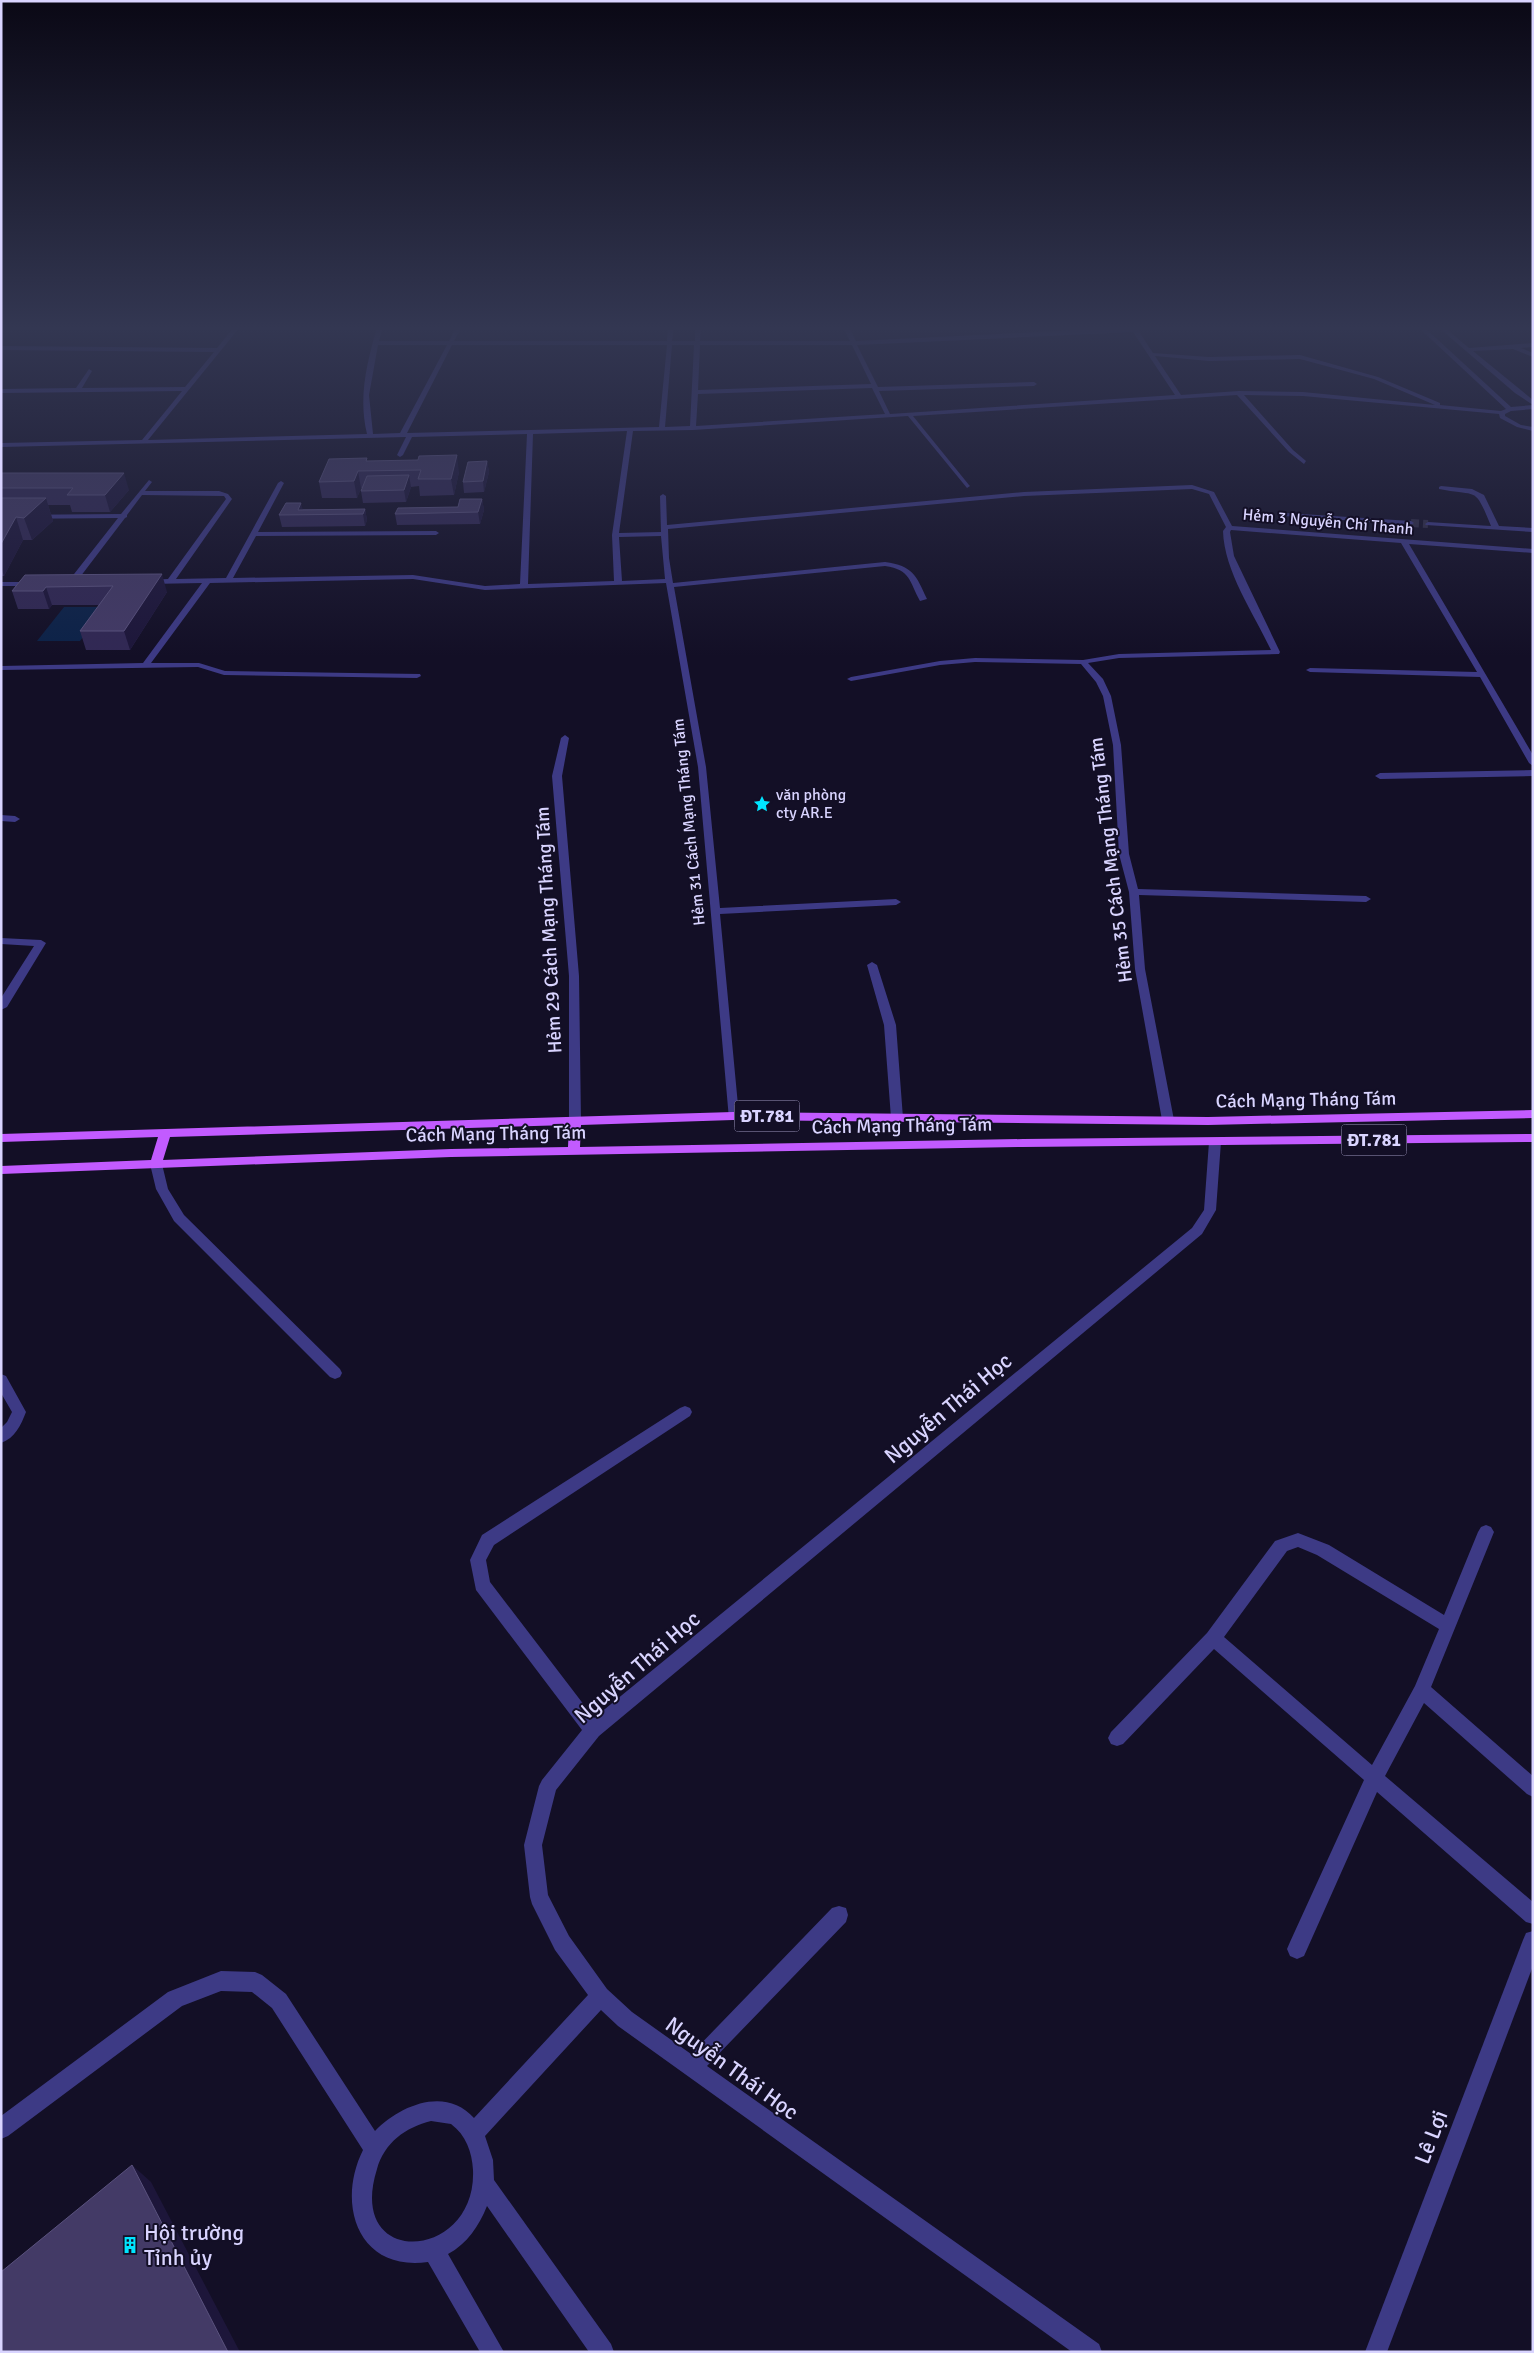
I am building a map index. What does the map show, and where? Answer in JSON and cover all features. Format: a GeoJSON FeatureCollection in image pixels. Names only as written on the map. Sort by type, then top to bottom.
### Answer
{"type":"FeatureCollection","features":[{"type":"Feature","properties":{"kind":"main road","name":"Cách Mạng Tháng Tám"},"geometry":{"type":"LineString","coordinates":[[1,1138],[733,1116],[1208,1121],[1533,1114]]}},
{"type":"Feature","properties":{"kind":"main road"},"geometry":{"type":"LineString","coordinates":[[574,1151],[576,1121]]}},
{"type":"Feature","properties":{"kind":"main road"},"geometry":{"type":"LineString","coordinates":[[1208,1121],[1215,1142]]}},
{"type":"Feature","properties":{"kind":"main road"},"geometry":{"type":"LineString","coordinates":[[156,1164],[165,1133]]}},
{"type":"Feature","properties":{"kind":"main road","name":"Cách Mạng Tháng Tám"},"geometry":{"type":"LineString","coordinates":[[1,1170],[574,1151],[1023,1143],[1533,1138]]}},
{"type":"Feature","properties":{"kind":"street"},"geometry":{"type":"LineString","coordinates":[[143,442],[147,437]]}},
{"type":"Feature","properties":{"kind":"street"},"geometry":{"type":"LineString","coordinates":[[1,445],[339,437]]}},
{"type":"Feature","properties":{"kind":"street"},"geometry":{"type":"LineString","coordinates":[[400,455],[410,437]]}},
{"type":"Feature","properties":{"kind":"street"},"geometry":{"type":"LineString","coordinates":[[524,585],[530,437]]}},
{"type":"Feature","properties":{"kind":"street"},"geometry":{"type":"LineString","coordinates":[[618,583],[615,535],[629,437]]}},
{"type":"Feature","properties":{"kind":"street"},"geometry":{"type":"LineString","coordinates":[[928,437],[967,486]]}},
{"type":"Feature","properties":{"kind":"street"},"geometry":{"type":"LineString","coordinates":[[1278,437],[1304,462]]}},
{"type":"Feature","properties":{"kind":"street"},"geometry":{"type":"LineString","coordinates":[[71,583],[150,482]]}},
{"type":"Feature","properties":{"kind":"street"},"geometry":{"type":"LineString","coordinates":[[228,582],[281,483]]}},
{"type":"Feature","properties":{"kind":"street","name":"Hẻm 3 Nguyễn Chí Thanh"},"geometry":{"type":"LineString","coordinates":[[615,535],[1024,494],[1192,487],[1212,493],[1230,528],[1533,552]]}},
{"type":"Feature","properties":{"kind":"street"},"geometry":{"type":"LineString","coordinates":[[1441,488],[1472,491],[1482,496],[1496,528]]}},
{"type":"Feature","properties":{"kind":"street"},"geometry":{"type":"LineString","coordinates":[[142,493],[218,493],[226,495],[229,499],[170,582]]}},
{"type":"Feature","properties":{"kind":"street","name":"Hẻm 31 Cách Mạng Tháng Tám"},"geometry":{"type":"LineString","coordinates":[[663,496],[664,531],[671,583],[702,767],[733,1116]]}},
{"type":"Feature","properties":{"kind":"street"},"geometry":{"type":"LineString","coordinates":[[1286,515],[1411,523]]}},
{"type":"Feature","properties":{"kind":"street"},"geometry":{"type":"LineString","coordinates":[[1,517],[125,516]]}},
{"type":"Feature","properties":{"kind":"street"},"geometry":{"type":"LineString","coordinates":[[1428,524],[1533,530]]}},
{"type":"Feature","properties":{"kind":"street"},"geometry":{"type":"LineString","coordinates":[[851,679],[975,660],[1083,662],[1119,656],[1276,652],[1231,557],[1225,538],[1226,530],[1230,528]]}},
{"type":"Feature","properties":{"kind":"street"},"geometry":{"type":"LineString","coordinates":[[254,534],[436,533]]}},
{"type":"Feature","properties":{"kind":"street"},"geometry":{"type":"LineString","coordinates":[[1404,542],[1482,675],[1509,717],[1533,763]]}},
{"type":"Feature","properties":{"kind":"street"},"geometry":{"type":"LineString","coordinates":[[141,582],[228,582],[413,577],[485,588],[524,585],[671,583],[885,564],[902,566],[912,574],[923,599]]}},
{"type":"Feature","properties":{"kind":"street"},"geometry":{"type":"LineString","coordinates":[[145,666],[207,582]]}},
{"type":"Feature","properties":{"kind":"street"},"geometry":{"type":"LineString","coordinates":[[1,584],[41,583]]}},
{"type":"Feature","properties":{"kind":"street"},"geometry":{"type":"LineString","coordinates":[[61,583],[81,583]]}},
{"type":"Feature","properties":{"kind":"street","name":"Hẻm 35 Cách Mạng Tháng Tám"},"geometry":{"type":"LineString","coordinates":[[1083,662],[1100,681],[1107,696],[1116,745],[1124,854],[1134,892],[1140,969],[1168,1120]]}},
{"type":"Feature","properties":{"kind":"street"},"geometry":{"type":"LineString","coordinates":[[1,668],[199,666],[224,673],[417,676]]}},
{"type":"Feature","properties":{"kind":"street"},"geometry":{"type":"LineString","coordinates":[[1310,670],[1482,675]]}},
{"type":"Feature","properties":{"kind":"street","name":"Hẻm 29 Cách Mạng Tháng Tám"},"geometry":{"type":"LineString","coordinates":[[564,738],[557,776],[574,976],[576,1121]]}},
{"type":"Feature","properties":{"kind":"street"},"geometry":{"type":"LineString","coordinates":[[1380,776],[1533,773]]}},
{"type":"Feature","properties":{"kind":"street"},"geometry":{"type":"LineString","coordinates":[[1,818],[15,819]]}},
{"type":"Feature","properties":{"kind":"street"},"geometry":{"type":"LineString","coordinates":[[1134,892],[1366,899]]}},
{"type":"Feature","properties":{"kind":"street"},"geometry":{"type":"LineString","coordinates":[[715,911],[896,902]]}},
{"type":"Feature","properties":{"kind":"street"},"geometry":{"type":"LineString","coordinates":[[1,941],[40,943],[1,1007]]}},
{"type":"Feature","properties":{"kind":"street"},"geometry":{"type":"LineString","coordinates":[[872,965],[890,1025],[897,1118]]}},
{"type":"Feature","properties":{"kind":"street","name":"Nguyễn Thái Học"},"geometry":{"type":"LineString","coordinates":[[1091,2352],[625,2019],[600,1996],[562,1943],[539,1896],[533,1845],[548,1786],[593,1730],[1197,1231],[1210,1210],[1215,1142]]}},
{"type":"Feature","properties":{"kind":"street"},"geometry":{"type":"LineString","coordinates":[[156,1164],[162,1188],[179,1218],[335,1373]]}},
{"type":"Feature","properties":{"kind":"street"},"geometry":{"type":"LineString","coordinates":[[1,1380],[19,1412],[13,1426],[1,1437]]}},
{"type":"Feature","properties":{"kind":"street"},"geometry":{"type":"LineString","coordinates":[[593,1730],[482,1585],[478,1560],[488,1540],[685,1412]]}},
{"type":"Feature","properties":{"kind":"street"},"geometry":{"type":"LineString","coordinates":[[1298,1949],[1374,1779],[1422,1690],[1486,1532]]}},
{"type":"Feature","properties":{"kind":"street"},"geometry":{"type":"LineString","coordinates":[[1117,1738],[1213,1638],[1281,1546],[1298,1540],[1323,1550],[1448,1626]]}},
{"type":"Feature","properties":{"kind":"street"},"geometry":{"type":"LineString","coordinates":[[1213,1638],[1533,1915]]}},
{"type":"Feature","properties":{"kind":"street"},"geometry":{"type":"LineString","coordinates":[[1422,1690],[1533,1788]]}},
{"type":"Feature","properties":{"kind":"street"},"geometry":{"type":"LineString","coordinates":[[692,2068],[839,1915]]}},
{"type":"Feature","properties":{"kind":"street","name":"Lê Lợi"},"geometry":{"type":"LineString","coordinates":[[1376,2352],[1533,1940]]}},
{"type":"Feature","properties":{"kind":"street"},"geometry":{"type":"LineString","coordinates":[[1,2129],[175,2000],[221,1981],[255,1982],[279,2001],[374,2148]]}},
{"type":"Feature","properties":{"kind":"street"},"geometry":{"type":"LineString","coordinates":[[474,2133],[600,1996]]}},
{"type":"Feature","properties":{"kind":"street"},"geometry":{"type":"LineString","coordinates":[[438,2112],[457,2116],[474,2133],[483,2156],[484,2184],[475,2212],[457,2235],[433,2250],[408,2253],[386,2246],[369,2228],[361,2204],[363,2175],[374,2148],[386,2132],[400,2121],[417,2113],[438,2112]]}},
{"type":"Feature","properties":{"kind":"street"},"geometry":{"type":"LineString","coordinates":[[484,2184],[603,2352]]}},
{"type":"Feature","properties":{"kind":"street"},"geometry":{"type":"LineString","coordinates":[[433,2250],[492,2352]]}},
{"type":"Feature","properties":{"kind":"water"},"geometry":{"type":"Polygon","coordinates":[[[64,607],[106,607],[80,641],[37,641],[64,607]]]}},
{"type":"Feature","properties":{"kind":"building"},"geometry":{"type":"Polygon","coordinates":[[[457,455],[451,479],[418,479],[421,470],[358,471],[354,481],[319,482],[329,459],[367,458],[366,461],[418,460],[419,456],[457,455]]]}},
{"type":"Feature","properties":{"kind":"building"},"geometry":{"type":"Polygon","coordinates":[[[487,461],[483,481],[463,482],[468,462],[487,461]]]}},
{"type":"Feature","properties":{"kind":"building"},"geometry":{"type":"Polygon","coordinates":[[[1,473],[124,473],[105,495],[67,495],[73,488],[1,488],[1,473]]]}},
{"type":"Feature","properties":{"kind":"building"},"geometry":{"type":"Polygon","coordinates":[[[409,475],[404,490],[361,491],[367,476],[409,475]]]}},
{"type":"Feature","properties":{"kind":"building"},"geometry":{"type":"Polygon","coordinates":[[[1,498],[46,498],[24,518],[16,517],[1,544],[1,498]]]}},
{"type":"Feature","properties":{"kind":"building"},"geometry":{"type":"Polygon","coordinates":[[[460,499],[482,499],[478,512],[395,514],[398,508],[458,507],[460,499]]]}},
{"type":"Feature","properties":{"kind":"building"},"geometry":{"type":"Polygon","coordinates":[[[286,503],[301,503],[298,510],[365,509],[363,514],[279,515],[286,503]]]}},
{"type":"Feature","properties":{"kind":"building"},"geometry":{"type":"Polygon","coordinates":[[[162,574],[124,631],[80,631],[113,586],[46,587],[43,591],[12,591],[25,575],[162,574]]]}},
{"type":"Feature","properties":{"kind":"building","name":"Hội trường Tỉnh ủy"},"geometry":{"type":"Polygon","coordinates":[[[132,2165],[228,2352],[1,2352],[1,2272],[132,2165]]]}},
{"type":"Feature","properties":{"kind":"tunnel"},"geometry":{"type":"LineString","coordinates":[[1411,523],[1428,524]]}},
{"type":"Feature","properties":{"kind":"place","name":"văn phòng cty AR.E"},"geometry":{"type":"Point","coordinates":[762,804]}},
{"type":"Feature","properties":{"kind":"place","name":"Hội trường Tỉnh ủy"},"geometry":{"type":"Point","coordinates":[130,2245]}}]}
